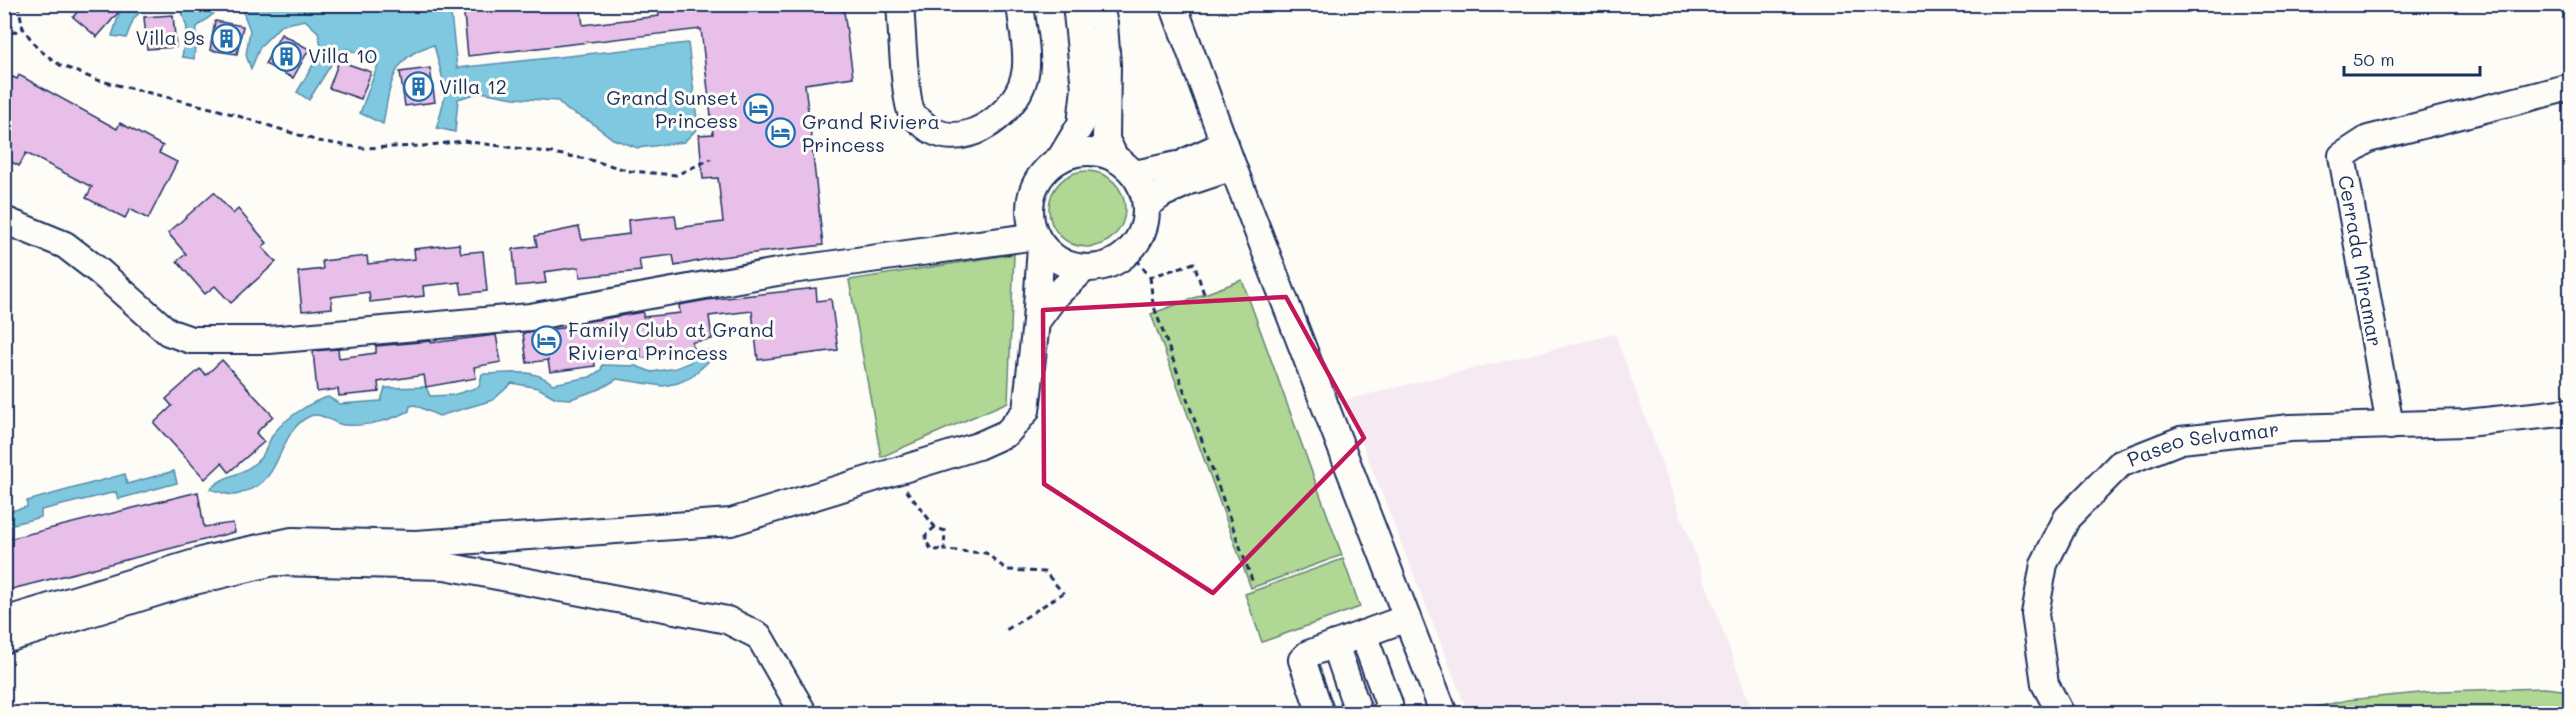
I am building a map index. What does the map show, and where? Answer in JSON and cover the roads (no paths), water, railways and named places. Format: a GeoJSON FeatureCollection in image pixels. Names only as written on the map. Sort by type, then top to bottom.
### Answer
{"type":"FeatureCollection","features":[{"type":"Feature","properties":{"kind":"street"},"geometry":{"type":"LineString","coordinates":[[900,4],[907,87],[912,114],[930,131],[946,137],[973,134],[992,123],[1011,103],[1025,77],[1025,49],[1020,4]]}},
{"type":"Feature","properties":{"kind":"street"},"geometry":{"type":"LineString","coordinates":[[1060,159],[1081,124],[1084,88],[1076,4]]}},
{"type":"Feature","properties":{"kind":"street"},"geometry":{"type":"LineString","coordinates":[[1099,4],[1104,24],[1107,64],[1106,140],[1115,158]]}},
{"type":"Feature","properties":{"kind":"street"},"geometry":{"type":"LineString","coordinates":[[1173,4],[1229,156],[1444,714]]}},
{"type":"Feature","properties":{"kind":"street","name":"Cerrada Miramar"},"geometry":{"type":"LineString","coordinates":[[2390,426],[2342,156],[2368,139],[2571,87]]}},
{"type":"Feature","properties":{"kind":"street"},"geometry":{"type":"LineString","coordinates":[[1079,152],[1096,152],[1115,158],[1134,174],[1146,198],[1146,222],[1137,243],[1111,265],[1084,269],[1058,261],[1038,241],[1031,226],[1030,202],[1037,182],[1050,166],[1060,159],[1079,152]]}},
{"type":"Feature","properties":{"kind":"street"},"geometry":{"type":"LineString","coordinates":[[1134,174],[1185,173],[1229,156]]}},
{"type":"Feature","properties":{"kind":"street"},"geometry":{"type":"LineString","coordinates":[[1146,206],[1185,173]]}},
{"type":"Feature","properties":{"kind":"street"},"geometry":{"type":"LineString","coordinates":[[4,220],[65,245],[100,272],[168,332],[191,340],[269,340],[530,317],[777,272],[1038,241]]}},
{"type":"Feature","properties":{"kind":"street"},"geometry":{"type":"LineString","coordinates":[[4,621],[208,559],[292,541],[416,544],[731,522],[978,446],[1007,433],[1026,411],[1036,322],[1038,241]]}},
{"type":"Feature","properties":{"kind":"street"},"geometry":{"type":"LineString","coordinates":[[1036,322],[1055,296],[1084,269]]}},
{"type":"Feature","properties":{"kind":"street","name":"Paseo Selvamar"},"geometry":{"type":"LineString","coordinates":[[2061,714],[2045,684],[2035,614],[2044,564],[2067,518],[2120,464],[2181,441],[2290,428],[2466,423],[2571,412]]}},
{"type":"Feature","properties":{"kind":"street"},"geometry":{"type":"LineString","coordinates":[[4,640],[190,582],[274,562],[445,566],[727,620],[759,636],[804,714]]}},
{"type":"Feature","properties":{"kind":"street"},"geometry":{"type":"LineString","coordinates":[[1321,714],[1302,660],[1308,654],[1407,618]]}},
{"type":"Feature","properties":{"kind":"street"},"geometry":{"type":"LineString","coordinates":[[1363,634],[1389,704],[1385,714]]}},
{"type":"Feature","properties":{"kind":"street"},"geometry":{"type":"LineString","coordinates":[[1335,644],[1359,714]]}},
{"type":"Feature","properties":{"kind":"water"},"geometry":{"type":"Polygon","coordinates":[[[122,5],[148,5],[134,18],[126,38],[112,36],[122,5]]]}},
{"type":"Feature","properties":{"kind":"water"},"geometry":{"type":"Polygon","coordinates":[[[180,5],[450,5],[457,68],[688,43],[698,128],[684,142],[638,148],[613,139],[589,121],[567,110],[558,101],[514,98],[481,92],[458,99],[455,132],[437,128],[446,91],[434,45],[409,56],[401,64],[391,85],[383,124],[360,113],[379,62],[347,49],[332,63],[309,100],[297,92],[322,50],[318,32],[305,20],[281,25],[260,47],[251,69],[246,55],[250,30],[241,7],[221,8],[197,27],[194,59],[182,57],[187,28],[180,5]]]}},
{"type":"Feature","properties":{"kind":"water"},"geometry":{"type":"Polygon","coordinates":[[[709,350],[708,362],[691,377],[663,386],[617,379],[600,389],[571,399],[556,398],[538,388],[512,383],[493,400],[439,416],[415,405],[410,406],[409,411],[394,417],[361,425],[341,424],[319,415],[310,416],[299,423],[291,433],[274,467],[258,485],[235,495],[210,489],[254,464],[264,453],[274,433],[285,422],[306,406],[328,397],[340,404],[381,401],[385,388],[426,387],[430,396],[453,395],[479,387],[482,374],[528,373],[545,378],[553,384],[590,377],[601,370],[602,365],[636,366],[652,372],[676,368],[691,362],[694,352],[709,350]]]}},
{"type":"Feature","properties":{"kind":"water"},"geometry":{"type":"Polygon","coordinates":[[[174,471],[177,483],[118,499],[116,492],[41,510],[41,517],[5,526],[5,512],[27,507],[27,501],[125,474],[127,484],[174,471]]]}},
{"type":"Feature","properties":{"kind":"place","name":"Villa 9s"},"geometry":{"type":"Point","coordinates":[226,38]}},
{"type":"Feature","properties":{"kind":"place","name":"Villa 10"},"geometry":{"type":"Point","coordinates":[287,56]}},
{"type":"Feature","properties":{"kind":"place","name":"Villa 12"},"geometry":{"type":"Point","coordinates":[418,87]}},
{"type":"Feature","properties":{"kind":"place","name":"Grand Sunset Princess"},"geometry":{"type":"Point","coordinates":[759,109]}},
{"type":"Feature","properties":{"kind":"place","name":"Grand Riviera Princess"},"geometry":{"type":"Point","coordinates":[781,133]}},
{"type":"Feature","properties":{"kind":"place","name":"Family Club at Grand Riviera Princess"},"geometry":{"type":"Point","coordinates":[547,341]}}]}
